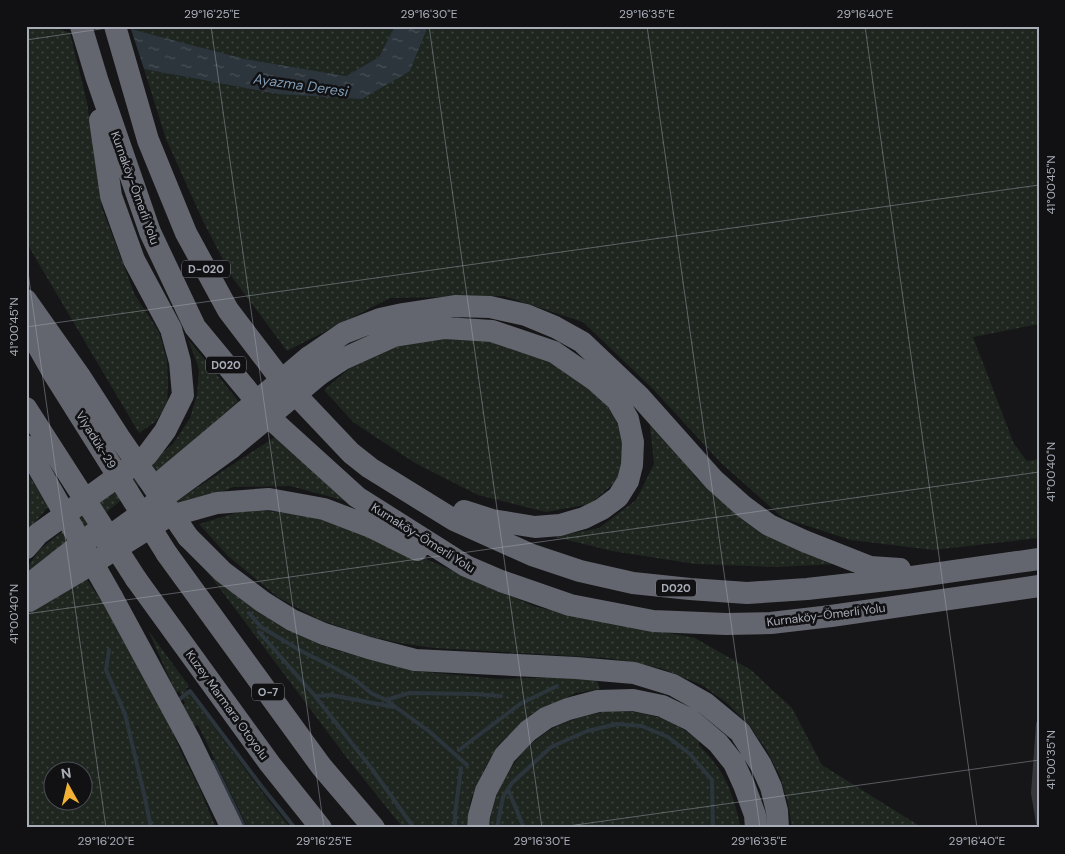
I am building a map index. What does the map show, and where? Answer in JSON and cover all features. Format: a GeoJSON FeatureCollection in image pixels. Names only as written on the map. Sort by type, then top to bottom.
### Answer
{"type":"FeatureCollection","features":[{"type":"Feature","properties":{"kind":"highway","name":"Kurnaköy-Ömerli Yolu"},"geometry":{"type":"LineString","coordinates":[[82,26],[97,79],[150,232],[195,327],[271,419],[358,497],[466,566],[570,606],[653,621],[726,624],[771,623],[831,616],[1039,586]]}},
{"type":"Feature","properties":{"kind":"highway","name":"D-020"},"geometry":{"type":"LineString","coordinates":[[115,26],[148,140],[186,233],[228,310],[279,377],[351,453],[370,468]]}},
{"type":"Feature","properties":{"kind":"highway"},"geometry":{"type":"LineString","coordinates":[[26,548],[38,534],[147,455],[165,431],[183,395],[180,362],[171,328],[134,260],[111,196],[101,126],[97,79]]}},
{"type":"Feature","properties":{"kind":"highway"},"geometry":{"type":"LineString","coordinates":[[26,300],[188,537],[223,572],[262,602],[292,620],[324,634],[416,660],[576,668],[634,673],[673,685],[705,702],[740,732],[761,764],[771,787],[778,828]]}},
{"type":"Feature","properties":{"kind":"highway"},"geometry":{"type":"LineString","coordinates":[[28,594],[177,468],[225,440],[314,366],[344,333],[380,318],[455,306],[490,306],[526,315],[555,327],[582,342],[640,397],[714,480],[743,506],[769,525],[870,567],[905,569],[1006,564]]}},
{"type":"Feature","properties":{"kind":"highway","name":"Viyadük-29"},"geometry":{"type":"LineString","coordinates":[[26,325],[55,376],[167,554],[321,766],[374,828]]}},
{"type":"Feature","properties":{"kind":"highway"},"geometry":{"type":"LineString","coordinates":[[314,366],[343,358],[394,336],[445,328],[492,332],[554,352],[596,381],[617,400],[628,419],[633,442],[632,465],[628,481],[618,497],[602,509],[584,518],[560,525],[535,527],[492,520],[452,507],[370,468]]}},
{"type":"Feature","properties":{"kind":"highway","name":"Kuzey Marmara Otoyolu"},"geometry":{"type":"LineString","coordinates":[[26,408],[136,578],[270,764],[321,828]]}},
{"type":"Feature","properties":{"kind":"highway"},"geometry":{"type":"LineString","coordinates":[[26,446],[112,597],[190,741],[232,828]]}},
{"type":"Feature","properties":{"kind":"highway","name":"D020"},"geometry":{"type":"LineString","coordinates":[[370,468],[454,520],[532,555],[580,571],[633,583],[747,593],[856,584],[1039,559]]}},
{"type":"Feature","properties":{"kind":"highway"},"geometry":{"type":"LineString","coordinates":[[28,594],[90,565],[167,517],[217,504],[269,499],[324,509],[371,527],[424,554],[466,566]]}},
{"type":"Feature","properties":{"kind":"highway"},"geometry":{"type":"LineString","coordinates":[[478,828],[479,816],[490,784],[505,755],[528,731],[546,718],[568,708],[598,701],[633,700],[662,706],[691,720],[718,743],[734,763],[744,784],[755,815],[756,828]]}},
{"type":"Feature","properties":{"kind":"lane"},"geometry":{"type":"LineString","coordinates":[[1039,724],[1034,793],[1039,823]]}},
{"type":"Feature","properties":{"kind":"shaded area"},"geometry":{"type":"Polygon","coordinates":[[[26,26],[51,26],[70,33],[87,102],[102,208],[135,295],[159,332],[167,360],[167,403],[155,422],[139,433],[26,242],[26,26]]]}},
{"type":"Feature","properties":{"kind":"shaded area"},"geometry":{"type":"Polygon","coordinates":[[[130,26],[395,26],[379,57],[346,76],[245,59],[131,29],[130,26]]]}},
{"type":"Feature","properties":{"kind":"shaded area"},"geometry":{"type":"Polygon","coordinates":[[[428,26],[1039,26],[1039,324],[973,337],[1014,444],[1027,461],[1039,459],[1039,538],[933,550],[851,540],[783,518],[721,463],[653,389],[583,322],[504,296],[390,298],[287,351],[232,277],[203,221],[166,139],[144,69],[278,94],[410,71],[428,26]]]}},
{"type":"Feature","properties":{"kind":"shaded area"},"geometry":{"type":"Polygon","coordinates":[[[455,330],[527,346],[575,373],[613,412],[625,447],[619,479],[590,504],[546,512],[478,495],[415,463],[353,422],[324,390],[359,360],[406,335],[455,330]]]}},
{"type":"Feature","properties":{"kind":"shaded area"},"geometry":{"type":"Polygon","coordinates":[[[188,339],[240,403],[26,578],[26,569],[40,549],[173,444],[190,418],[197,395],[199,369],[188,339]]]}},
{"type":"Feature","properties":{"kind":"shaded area"},"geometry":{"type":"Polygon","coordinates":[[[649,417],[696,478],[755,527],[837,564],[776,567],[695,564],[612,551],[555,537],[599,528],[636,500],[654,464],[649,417]]]}},
{"type":"Feature","properties":{"kind":"shaded area"},"geometry":{"type":"Polygon","coordinates":[[[275,437],[357,504],[290,486],[233,487],[126,534],[275,437]]]}},
{"type":"Feature","properties":{"kind":"shaded area"},"geometry":{"type":"Polygon","coordinates":[[[26,470],[48,507],[26,532],[26,470]]]}},
{"type":"Feature","properties":{"kind":"shaded area"},"geometry":{"type":"Polygon","coordinates":[[[248,509],[305,515],[355,528],[536,607],[695,638],[751,670],[792,708],[822,765],[923,828],[792,828],[788,803],[780,776],[766,749],[749,725],[727,703],[702,685],[660,668],[608,658],[434,648],[368,636],[320,620],[279,598],[228,556],[199,524],[248,509]]]}},
{"type":"Feature","properties":{"kind":"shaded area"},"geometry":{"type":"Polygon","coordinates":[[[206,570],[302,636],[332,649],[415,671],[499,679],[596,678],[600,689],[576,693],[531,714],[498,745],[471,799],[466,828],[403,828],[347,758],[206,570]]]}},
{"type":"Feature","properties":{"kind":"shaded area"},"geometry":{"type":"Polygon","coordinates":[[[86,578],[120,629],[163,710],[216,828],[26,828],[26,614],[86,578]]]}},
{"type":"Feature","properties":{"kind":"shaded area"},"geometry":{"type":"Polygon","coordinates":[[[148,630],[189,686],[186,689],[291,828],[248,828],[198,725],[193,727],[182,706],[185,703],[179,691],[176,693],[148,630]]]}},
{"type":"Feature","properties":{"kind":"shaded area"},"geometry":{"type":"Polygon","coordinates":[[[609,711],[634,712],[657,717],[678,726],[699,741],[699,745],[717,766],[727,783],[741,828],[489,828],[495,800],[507,774],[535,741],[561,724],[609,711]]]}},
{"type":"Feature","properties":{"kind":"water","name":"Ayazma Deresi"},"geometry":{"type":"Polygon","coordinates":[[[395,26],[428,26],[410,71],[362,99],[278,94],[144,69],[131,29],[245,59],[346,76],[379,57],[395,26]]]}},
{"type":"Feature","properties":{"kind":"waterway"},"geometry":{"type":"LineString","coordinates":[[249,613],[261,627],[303,652],[353,678],[371,693],[386,700],[430,732],[467,765]]}},
{"type":"Feature","properties":{"kind":"waterway"},"geometry":{"type":"LineString","coordinates":[[259,632],[315,696],[372,769],[414,828]]}},
{"type":"Feature","properties":{"kind":"waterway"},"geometry":{"type":"LineString","coordinates":[[109,650],[106,670],[125,714],[151,828]]}},
{"type":"Feature","properties":{"kind":"waterway"},"geometry":{"type":"LineString","coordinates":[[459,750],[520,704],[557,686]]}},
{"type":"Feature","properties":{"kind":"waterway"},"geometry":{"type":"LineString","coordinates":[[180,699],[190,691],[295,828]]}},
{"type":"Feature","properties":{"kind":"waterway"},"geometry":{"type":"LineString","coordinates":[[386,700],[409,693],[501,696]]}},
{"type":"Feature","properties":{"kind":"waterway"},"geometry":{"type":"LineString","coordinates":[[315,696],[331,695],[394,707]]}},
{"type":"Feature","properties":{"kind":"waterway"},"geometry":{"type":"LineString","coordinates":[[497,828],[503,797],[512,783],[551,747],[587,731],[617,724],[642,726],[668,737],[690,754],[712,780],[713,828]]}},
{"type":"Feature","properties":{"kind":"waterway"},"geometry":{"type":"LineString","coordinates":[[213,762],[245,828]]}},
{"type":"Feature","properties":{"kind":"waterway"},"geometry":{"type":"LineString","coordinates":[[455,828],[461,768]]}},
{"type":"Feature","properties":{"kind":"waterway"},"geometry":{"type":"LineString","coordinates":[[508,789],[524,828]]}}]}
